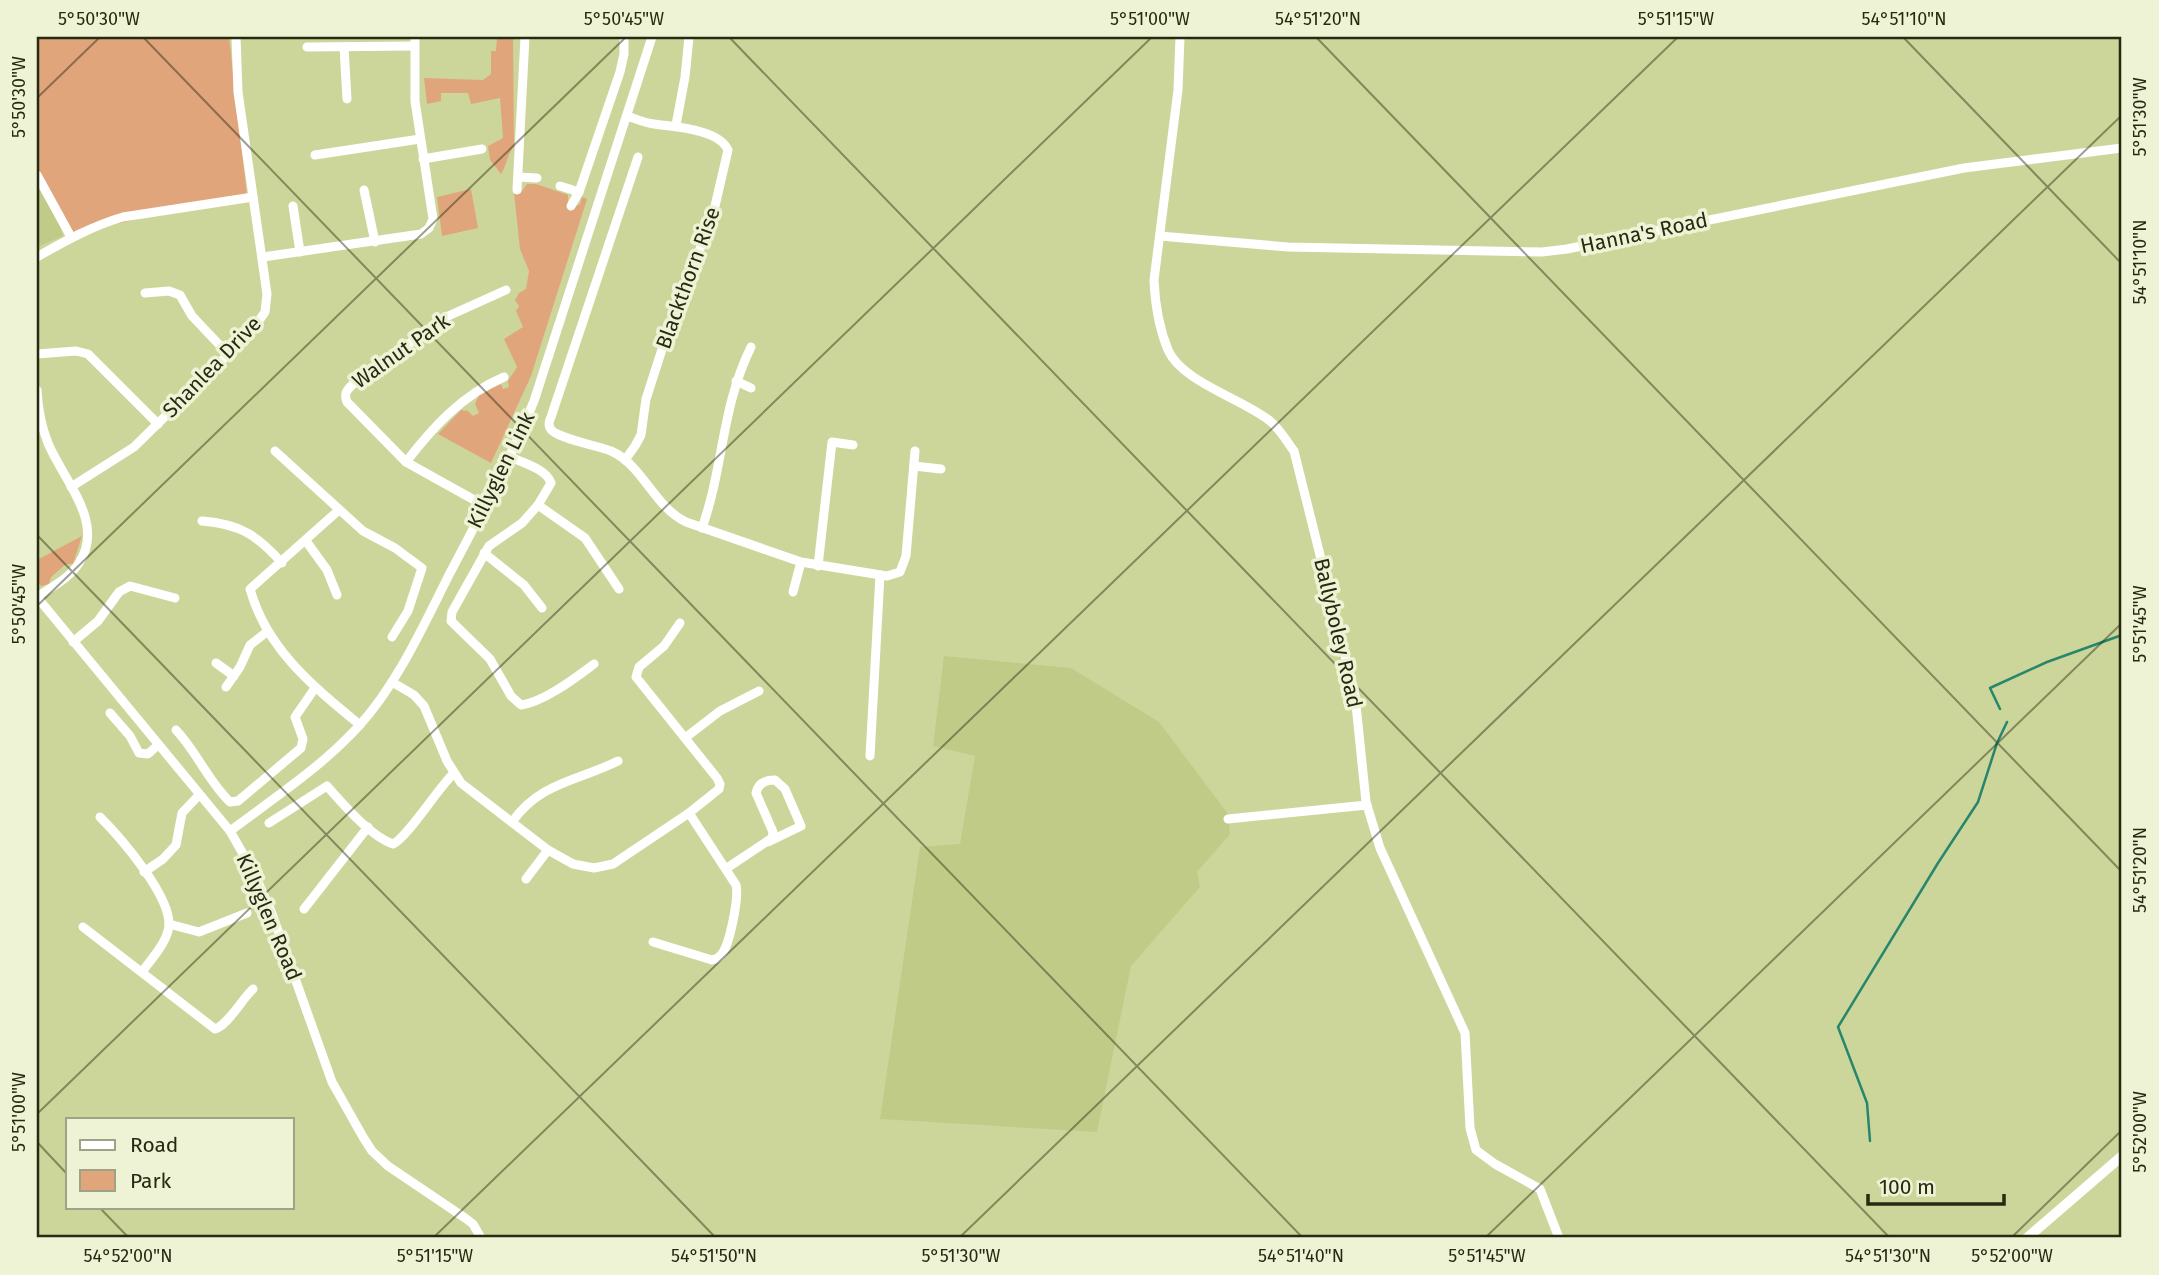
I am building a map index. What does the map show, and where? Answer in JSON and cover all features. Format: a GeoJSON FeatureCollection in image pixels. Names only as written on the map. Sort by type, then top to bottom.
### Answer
{"type":"FeatureCollection","features":[{"type":"Feature","properties":{"kind":"main road"},"geometry":{"type":"LineString","coordinates":[[2027,1238],[2122,1156]]}},
{"type":"Feature","properties":{"kind":"street","name":"Shanlea Drive"},"geometry":{"type":"LineString","coordinates":[[71,487],[123,455],[158,424],[256,327],[265,312],[267,294],[237,81],[236,37]]}},
{"type":"Feature","properties":{"kind":"street"},"geometry":{"type":"LineString","coordinates":[[517,190],[525,37]]}},
{"type":"Feature","properties":{"kind":"street"},"geometry":{"type":"LineString","coordinates":[[571,206],[579,192],[622,64],[624,37]]}},
{"type":"Feature","properties":{"kind":"street","name":"Killyglen Link"},"geometry":{"type":"LineString","coordinates":[[230,831],[324,760],[360,725],[392,682],[510,457],[534,401],[652,37]]}},
{"type":"Feature","properties":{"kind":"street"},"geometry":{"type":"LineString","coordinates":[[676,125],[689,37]]}},
{"type":"Feature","properties":{"kind":"street","name":"Ballyboley Road"},"geometry":{"type":"LineString","coordinates":[[1180,37],[1178,90],[1154,280],[1156,309],[1169,351],[1194,376],[1215,390],[1243,402],[1272,422],[1294,451],[1355,695],[1367,805],[1380,848],[1465,1033],[1470,1128],[1476,1150],[1540,1189],[1559,1238]]}},
{"type":"Feature","properties":{"kind":"street"},"geometry":{"type":"LineString","coordinates":[[263,257],[421,234],[428,229],[433,219],[414,86],[415,41],[307,47]]}},
{"type":"Feature","properties":{"kind":"street"},"geometry":{"type":"LineString","coordinates":[[344,47],[347,99]]}},
{"type":"Feature","properties":{"kind":"street","name":"Blackthorn Rise"},"geometry":{"type":"LineString","coordinates":[[625,460],[637,444],[642,431],[649,390],[677,303],[691,275],[715,206],[727,155],[727,147],[722,142],[690,128],[652,124],[627,116]]}},
{"type":"Feature","properties":{"kind":"street"},"geometry":{"type":"LineString","coordinates":[[315,155],[420,139]]}},
{"type":"Feature","properties":{"kind":"street","name":"Hanna's Road"},"geometry":{"type":"LineString","coordinates":[[1160,236],[1288,247],[1542,252],[1964,168],[2122,148]]}},
{"type":"Feature","properties":{"kind":"street"},"geometry":{"type":"LineString","coordinates":[[423,159],[482,149]]}},
{"type":"Feature","properties":{"kind":"street"},"geometry":{"type":"LineString","coordinates":[[638,157],[549,425],[555,433],[605,449],[625,460],[670,512],[697,526],[801,562],[887,576],[900,572],[906,556],[915,451]]}},
{"type":"Feature","properties":{"kind":"street"},"geometry":{"type":"LineString","coordinates":[[37,175],[71,237]]}},
{"type":"Feature","properties":{"kind":"street"},"geometry":{"type":"LineString","coordinates":[[518,177],[537,178]]}},
{"type":"Feature","properties":{"kind":"street"},"geometry":{"type":"LineString","coordinates":[[560,187],[579,192]]}},
{"type":"Feature","properties":{"kind":"street"},"geometry":{"type":"LineString","coordinates":[[364,190],[375,242]]}},
{"type":"Feature","properties":{"kind":"street"},"geometry":{"type":"LineString","coordinates":[[37,257],[71,237],[123,217],[253,197]]}},
{"type":"Feature","properties":{"kind":"street"},"geometry":{"type":"LineString","coordinates":[[292,206],[300,251]]}},
{"type":"Feature","properties":{"kind":"street","name":"Walnut Park"},"geometry":{"type":"LineString","coordinates":[[485,506],[406,462],[345,397],[346,390],[446,317],[506,290]]}},
{"type":"Feature","properties":{"kind":"street"},"geometry":{"type":"LineString","coordinates":[[145,293],[169,291],[180,295],[192,316],[229,355]]}},
{"type":"Feature","properties":{"kind":"street"},"geometry":{"type":"LineString","coordinates":[[697,526],[712,499],[727,411],[736,381],[751,347]]}},
{"type":"Feature","properties":{"kind":"street"},"geometry":{"type":"LineString","coordinates":[[37,354],[76,351],[88,354],[158,424]]}},
{"type":"Feature","properties":{"kind":"street"},"geometry":{"type":"LineString","coordinates":[[406,462],[435,426],[456,407],[504,377]]}},
{"type":"Feature","properties":{"kind":"street"},"geometry":{"type":"LineString","coordinates":[[736,381],[751,388]]}},
{"type":"Feature","properties":{"kind":"street"},"geometry":{"type":"LineString","coordinates":[[37,390],[41,422],[48,445],[83,511],[88,527],[86,551],[73,571],[37,597]]}},
{"type":"Feature","properties":{"kind":"street"},"geometry":{"type":"LineString","coordinates":[[817,566],[832,442],[853,445]]}},
{"type":"Feature","properties":{"kind":"street"},"geometry":{"type":"LineString","coordinates":[[275,451],[363,531],[395,548],[422,568],[411,604],[392,637]]}},
{"type":"Feature","properties":{"kind":"street"},"geometry":{"type":"LineString","coordinates":[[510,457],[550,478],[551,483],[538,505],[522,523],[493,542],[484,553],[452,612],[451,621],[490,659],[513,700],[521,705],[565,684],[594,664]]}},
{"type":"Feature","properties":{"kind":"street"},"geometry":{"type":"LineString","coordinates":[[914,466],[941,469]]}},
{"type":"Feature","properties":{"kind":"street"},"geometry":{"type":"LineString","coordinates":[[538,505],[582,535],[619,589]]}},
{"type":"Feature","properties":{"kind":"street"},"geometry":{"type":"LineString","coordinates":[[339,510],[250,589],[268,631],[289,662],[315,688],[360,725]]}},
{"type":"Feature","properties":{"kind":"street"},"geometry":{"type":"LineString","coordinates":[[202,521],[225,523],[246,531],[282,563]]}},
{"type":"Feature","properties":{"kind":"street"},"geometry":{"type":"LineString","coordinates":[[306,541],[327,570],[337,594]]}},
{"type":"Feature","properties":{"kind":"street"},"geometry":{"type":"LineString","coordinates":[[484,553],[533,593],[542,608]]}},
{"type":"Feature","properties":{"kind":"street"},"geometry":{"type":"LineString","coordinates":[[793,592],[801,562]]}},
{"type":"Feature","properties":{"kind":"street"},"geometry":{"type":"LineString","coordinates":[[870,757],[880,575]]}},
{"type":"Feature","properties":{"kind":"street"},"geometry":{"type":"LineString","coordinates":[[73,642],[98,621],[119,592],[130,586],[175,598]]}},
{"type":"Feature","properties":{"kind":"street","name":"Killyglen Road"},"geometry":{"type":"LineString","coordinates":[[37,597],[230,831],[254,873],[271,911],[332,1082],[363,1137],[379,1159],[473,1224],[481,1238]]}},
{"type":"Feature","properties":{"kind":"street"},"geometry":{"type":"LineString","coordinates":[[392,682],[411,693],[424,706],[454,774],[472,793],[548,850],[578,866],[605,866],[624,857],[689,813],[715,794],[720,784],[636,677],[639,667],[666,644],[680,623]]}},
{"type":"Feature","properties":{"kind":"street"},"geometry":{"type":"LineString","coordinates":[[226,687],[250,645],[268,631]]}},
{"type":"Feature","properties":{"kind":"street"},"geometry":{"type":"LineString","coordinates":[[216,663],[234,676]]}},
{"type":"Feature","properties":{"kind":"street"},"geometry":{"type":"LineString","coordinates":[[176,730],[188,743],[222,794],[230,802],[238,801],[301,748],[303,739],[295,717],[315,688]]}},
{"type":"Feature","properties":{"kind":"street"},"geometry":{"type":"LineString","coordinates":[[685,738],[720,711],[759,691]]}},
{"type":"Feature","properties":{"kind":"street"},"geometry":{"type":"LineString","coordinates":[[110,713],[130,736],[139,753],[148,754],[158,745]]}},
{"type":"Feature","properties":{"kind":"street"},"geometry":{"type":"LineString","coordinates":[[512,822],[527,803],[544,791],[618,761]]}},
{"type":"Feature","properties":{"kind":"street"},"geometry":{"type":"LineString","coordinates":[[269,823],[327,786],[343,805],[388,843],[398,842],[441,786],[454,774]]}},
{"type":"Feature","properties":{"kind":"street"},"geometry":{"type":"LineString","coordinates":[[727,868],[768,842],[802,826],[785,789],[775,780],[767,780],[758,786],[756,793],[773,832],[768,842]]}},
{"type":"Feature","properties":{"kind":"street"},"geometry":{"type":"LineString","coordinates":[[144,872],[163,859],[176,845],[179,840],[181,813],[199,795]]}},
{"type":"Feature","properties":{"kind":"street"},"geometry":{"type":"LineString","coordinates":[[1228,819],[1367,805]]}},
{"type":"Feature","properties":{"kind":"street"},"geometry":{"type":"LineString","coordinates":[[653,942],[709,960],[715,959],[721,955],[737,898],[736,884],[727,868],[689,813]]}},
{"type":"Feature","properties":{"kind":"street"},"geometry":{"type":"LineString","coordinates":[[100,817],[114,831],[164,904],[169,924],[162,943],[142,972]]}},
{"type":"Feature","properties":{"kind":"street"},"geometry":{"type":"LineString","coordinates":[[304,909],[368,827]]}},
{"type":"Feature","properties":{"kind":"street"},"geometry":{"type":"LineString","coordinates":[[526,879],[548,850]]}},
{"type":"Feature","properties":{"kind":"street"},"geometry":{"type":"LineString","coordinates":[[169,924],[200,932],[247,913]]}},
{"type":"Feature","properties":{"kind":"street"},"geometry":{"type":"LineString","coordinates":[[83,927],[215,1028],[222,1026],[253,989]]}},
{"type":"Feature","properties":{"kind":"shaded area"},"geometry":{"type":"Polygon","coordinates":[[[37,184],[63,236],[37,247],[37,184]]]}},
{"type":"Feature","properties":{"kind":"shaded area"},"geometry":{"type":"Polygon","coordinates":[[[944,656],[1071,668],[1159,722],[1228,814],[1230,834],[1197,872],[1200,887],[1131,966],[1097,1132],[880,1119],[920,847],[960,844],[975,756],[933,746],[944,656]]]}},
{"type":"Feature","properties":{"kind":"green space"},"geometry":{"type":"Polygon","coordinates":[[[37,37],[229,37],[247,196],[73,233],[37,168],[37,37]]]}},
{"type":"Feature","properties":{"kind":"green space"},"geometry":{"type":"Polygon","coordinates":[[[497,37],[513,37],[514,146],[501,174],[490,160],[488,146],[503,138],[500,98],[471,104],[468,93],[441,93],[441,101],[427,104],[424,78],[483,80],[491,74],[491,51],[496,51],[497,37]]]}},
{"type":"Feature","properties":{"kind":"green space"},"geometry":{"type":"Polygon","coordinates":[[[527,184],[536,184],[568,195],[572,208],[580,204],[582,197],[587,199],[531,376],[491,463],[438,434],[461,410],[468,411],[473,416],[479,413],[475,404],[479,395],[501,384],[503,389],[509,387],[508,381],[517,367],[504,339],[523,327],[516,311],[519,306],[515,300],[519,293],[526,289],[529,271],[520,249],[514,193],[520,194],[527,184]]]}},
{"type":"Feature","properties":{"kind":"green space"},"geometry":{"type":"Polygon","coordinates":[[[471,189],[478,228],[442,236],[437,197],[471,189]]]}},
{"type":"Feature","properties":{"kind":"green space"},"geometry":{"type":"Polygon","coordinates":[[[82,536],[73,564],[66,564],[51,577],[49,584],[41,586],[37,580],[37,560],[82,536]]]}},
{"type":"Feature","properties":{"kind":"waterway"},"geometry":{"type":"LineString","coordinates":[[2000,709],[1990,688],[2047,662],[2122,635]]}},
{"type":"Feature","properties":{"kind":"waterway"},"geometry":{"type":"LineString","coordinates":[[1870,1141],[1867,1103],[1838,1027],[1978,802],[1997,743],[2007,722]]}}]}
